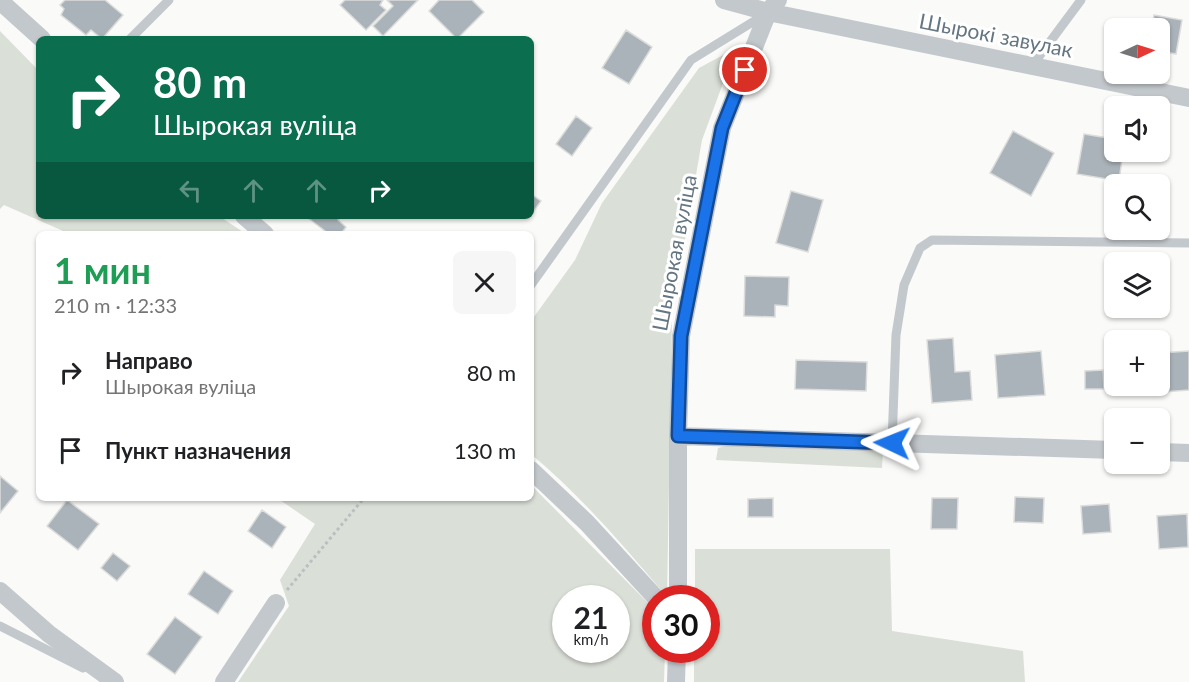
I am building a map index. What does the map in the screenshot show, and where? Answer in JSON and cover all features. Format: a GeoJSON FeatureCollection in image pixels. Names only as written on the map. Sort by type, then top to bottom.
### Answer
{"type":"FeatureCollection","features":[{"type":"Feature","properties":{"kind":"street","name":"Шырокі завулак"},"geometry":{"type":"LineString","coordinates":[[724,0],[773,6],[1032,66],[1189,98]]}},
{"type":"Feature","properties":{"kind":"street"},"geometry":{"type":"LineString","coordinates":[[0,1],[39,36]]}},
{"type":"Feature","properties":{"kind":"street","name":"Шырокая вуліца"},"geometry":{"type":"LineString","coordinates":[[678,585],[681,336],[722,128],[773,6]]}},
{"type":"Feature","properties":{"kind":"street"},"geometry":{"type":"LineString","coordinates":[[248,219],[262,231]]}},
{"type":"Feature","properties":{"kind":"street"},"geometry":{"type":"LineString","coordinates":[[678,436],[1104,450]]}},
{"type":"Feature","properties":{"kind":"street"},"geometry":{"type":"LineString","coordinates":[[1170,452],[1189,453]]}},
{"type":"Feature","properties":{"kind":"street"},"geometry":{"type":"LineString","coordinates":[[534,473],[587,523],[644,585]]}},
{"type":"Feature","properties":{"kind":"street"},"geometry":{"type":"LineString","coordinates":[[0,591],[49,634],[114,682]]}},
{"type":"Feature","properties":{"kind":"street"},"geometry":{"type":"LineString","coordinates":[[224,682],[276,603]]}},
{"type":"Feature","properties":{"kind":"street"},"geometry":{"type":"LineString","coordinates":[[676,682],[677,663]]}},
{"type":"Feature","properties":{"kind":"lane"},"geometry":{"type":"LineString","coordinates":[[133,36],[169,0]]}},
{"type":"Feature","properties":{"kind":"lane"},"geometry":{"type":"LineString","coordinates":[[1032,66],[1082,0]]}},
{"type":"Feature","properties":{"kind":"lane"},"geometry":{"type":"LineString","coordinates":[[534,281],[691,60],[773,6]]}},
{"type":"Feature","properties":{"kind":"lane"},"geometry":{"type":"LineString","coordinates":[[892,443],[896,334],[904,285],[920,248],[932,240],[1189,243]]}},
{"type":"Feature","properties":{"kind":"lane"},"geometry":{"type":"LineString","coordinates":[[0,626],[114,682]]}},
{"type":"Feature","properties":{"kind":"path"},"geometry":{"type":"LineString","coordinates":[[276,603],[361,501]]}},
{"type":"Feature","properties":{"kind":"shaded area"},"geometry":{"type":"Polygon","coordinates":[[[0,31],[36,68],[36,219],[224,219],[242,231],[63,231],[4,205],[0,209],[0,31]]]}},
{"type":"Feature","properties":{"kind":"shaded area"},"geometry":{"type":"Polygon","coordinates":[[[736,48],[702,140],[672,315],[667,585],[657,585],[585,505],[534,457],[534,317],[575,260],[602,203],[699,68],[736,48]]]}},
{"type":"Feature","properties":{"kind":"shaded area"},"geometry":{"type":"Polygon","coordinates":[[[733,444],[883,450],[882,468],[716,460],[718,448],[733,444]]]}},
{"type":"Feature","properties":{"kind":"shaded area"},"geometry":{"type":"Polygon","coordinates":[[[534,488],[642,597],[642,663],[665,663],[664,682],[238,682],[289,606],[280,580],[315,524],[281,501],[534,501],[534,488]]]}},
{"type":"Feature","properties":{"kind":"shaded area"},"geometry":{"type":"Polygon","coordinates":[[[695,549],[890,549],[892,631],[1023,651],[1025,682],[694,682],[694,663],[720,663],[720,585],[695,585],[695,549]]]}},
{"type":"Feature","properties":{"kind":"building"},"geometry":{"type":"Polygon","coordinates":[[[65,0],[105,0],[123,15],[105,36],[98,36],[91,30],[86,35],[61,15],[64,9],[60,5],[65,0]]]}},
{"type":"Feature","properties":{"kind":"building"},"geometry":{"type":"Polygon","coordinates":[[[345,0],[383,0],[380,5],[386,10],[366,30],[340,5],[345,0]]]}},
{"type":"Feature","properties":{"kind":"building"},"geometry":{"type":"Polygon","coordinates":[[[387,0],[418,0],[383,36],[373,26],[393,6],[387,0]]]}},
{"type":"Feature","properties":{"kind":"building"},"geometry":{"type":"Polygon","coordinates":[[[439,0],[472,0],[484,12],[460,36],[454,36],[429,11],[439,0]]]}},
{"type":"Feature","properties":{"kind":"building"},"geometry":{"type":"Polygon","coordinates":[[[1154,15],[1182,20],[1176,54],[1170,53],[1170,18],[1154,18],[1154,15]]]}},
{"type":"Feature","properties":{"kind":"building"},"geometry":{"type":"Polygon","coordinates":[[[626,30],[652,47],[629,84],[602,68],[626,30]]]}},
{"type":"Feature","properties":{"kind":"building"},"geometry":{"type":"Polygon","coordinates":[[[576,116],[592,128],[572,156],[556,144],[576,116]]]}},
{"type":"Feature","properties":{"kind":"building"},"geometry":{"type":"Polygon","coordinates":[[[1013,131],[1054,153],[1031,196],[990,173],[1013,131]]]}},
{"type":"Feature","properties":{"kind":"building"},"geometry":{"type":"Polygon","coordinates":[[[1084,134],[1104,137],[1104,162],[1122,162],[1120,174],[1104,174],[1104,178],[1077,174],[1084,134]]]}},
{"type":"Feature","properties":{"kind":"building"},"geometry":{"type":"Polygon","coordinates":[[[791,191],[823,200],[808,252],[776,243],[791,191]]]}},
{"type":"Feature","properties":{"kind":"building"},"geometry":{"type":"Polygon","coordinates":[[[534,196],[541,201],[534,211],[534,196]]]}},
{"type":"Feature","properties":{"kind":"building"},"geometry":{"type":"Polygon","coordinates":[[[309,219],[339,219],[346,227],[343,231],[325,231],[309,219]]]}},
{"type":"Feature","properties":{"kind":"building"},"geometry":{"type":"Polygon","coordinates":[[[745,276],[789,277],[788,306],[775,305],[775,317],[744,316],[745,276]]]}},
{"type":"Feature","properties":{"kind":"building"},"geometry":{"type":"Polygon","coordinates":[[[953,338],[955,372],[970,371],[972,400],[932,403],[927,340],[953,338]]]}},
{"type":"Feature","properties":{"kind":"building"},"geometry":{"type":"Polygon","coordinates":[[[1041,351],[1045,395],[998,398],[995,355],[1041,351]]]}},
{"type":"Feature","properties":{"kind":"building"},"geometry":{"type":"Polygon","coordinates":[[[1189,351],[1189,390],[1170,391],[1170,352],[1189,351]]]}},
{"type":"Feature","properties":{"kind":"building"},"geometry":{"type":"Polygon","coordinates":[[[796,360],[867,362],[866,391],[795,389],[796,360]]]}},
{"type":"Feature","properties":{"kind":"building"},"geometry":{"type":"Polygon","coordinates":[[[1103,370],[1104,389],[1085,389],[1085,371],[1103,370]]]}},
{"type":"Feature","properties":{"kind":"building"},"geometry":{"type":"Polygon","coordinates":[[[0,476],[18,491],[0,513],[0,476]]]}},
{"type":"Feature","properties":{"kind":"building"},"geometry":{"type":"Polygon","coordinates":[[[1015,497],[1044,498],[1043,523],[1014,522],[1015,497]]]}},
{"type":"Feature","properties":{"kind":"building"},"geometry":{"type":"Polygon","coordinates":[[[773,498],[773,517],[748,517],[748,499],[773,498]]]}},
{"type":"Feature","properties":{"kind":"building"},"geometry":{"type":"Polygon","coordinates":[[[932,498],[958,498],[957,529],[931,529],[932,498]]]}},
{"type":"Feature","properties":{"kind":"building"},"geometry":{"type":"Polygon","coordinates":[[[66,501],[99,524],[78,550],[47,526],[66,501]]]}},
{"type":"Feature","properties":{"kind":"building"},"geometry":{"type":"Polygon","coordinates":[[[1109,504],[1111,532],[1083,534],[1081,506],[1109,504]]]}},
{"type":"Feature","properties":{"kind":"building"},"geometry":{"type":"Polygon","coordinates":[[[262,510],[286,527],[272,548],[248,531],[262,510]]]}},
{"type":"Feature","properties":{"kind":"building"},"geometry":{"type":"Polygon","coordinates":[[[1187,514],[1188,547],[1159,549],[1157,516],[1187,514]]]}},
{"type":"Feature","properties":{"kind":"building"},"geometry":{"type":"Polygon","coordinates":[[[113,553],[130,566],[117,581],[101,568],[113,553]]]}},
{"type":"Feature","properties":{"kind":"building"},"geometry":{"type":"Polygon","coordinates":[[[204,571],[233,591],[218,614],[188,594],[204,571]]]}},
{"type":"Feature","properties":{"kind":"building"},"geometry":{"type":"Polygon","coordinates":[[[175,617],[202,637],[175,674],[147,654],[175,617]]]}},
{"type":"Feature","properties":{"kind":"route"},"geometry":{"type":"LineString","coordinates":[[745,70],[722,128],[681,336],[678,436],[892,443]]}}]}
